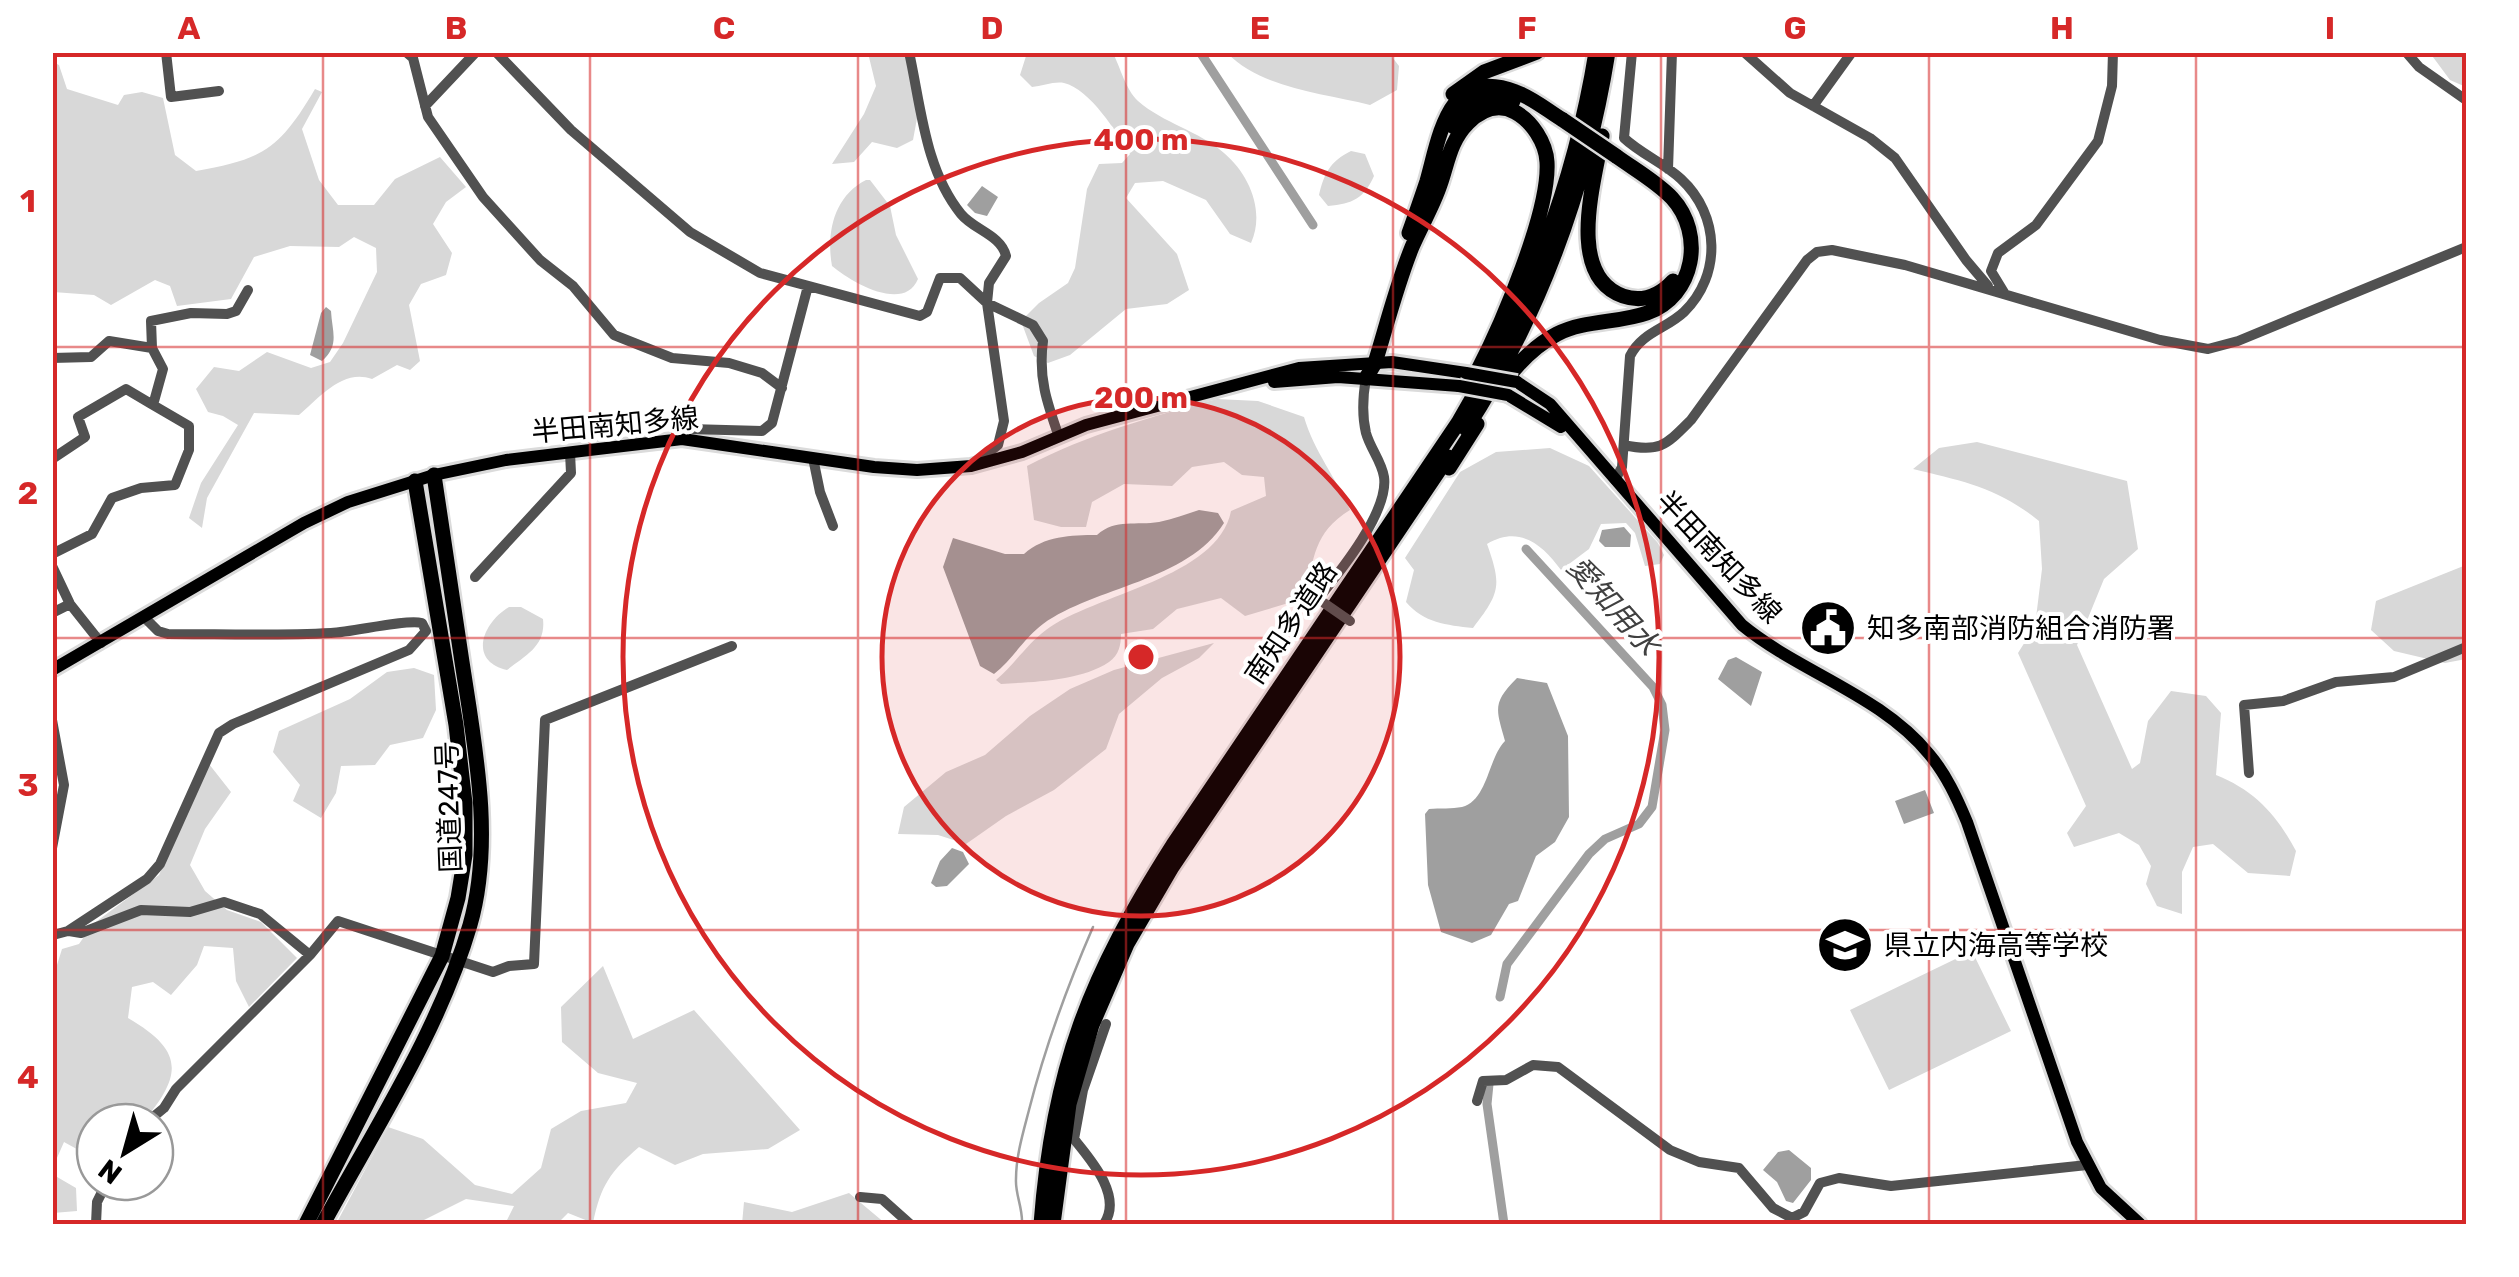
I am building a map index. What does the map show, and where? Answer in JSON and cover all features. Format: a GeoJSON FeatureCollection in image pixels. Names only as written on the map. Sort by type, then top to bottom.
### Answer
{"type":"FeatureCollection","features":[{"type":"Feature","properties":{"kind":"highway"},"geometry":{"type":"LineString","coordinates":[[1369,368],[1411,249],[1440,186],[1443,146],[1437,117],[1458,88],[1484,72],[1537,52]]}},
{"type":"Feature","properties":{"kind":"highway","name":"南知多道路"},"geometry":{"type":"LineString","coordinates":[[1041,1224],[1044,1176],[1062,1077],[1076,1028],[1116,939],[1192,816],[1458,423],[1498,354],[1542,258],[1576,155],[1596,52]]}},
{"type":"Feature","properties":{"kind":"highway"},"geometry":{"type":"LineString","coordinates":[[1611,52],[1588,246],[1602,282],[1627,298],[1651,297],[1678,275],[1684,250],[1681,229],[1674,212],[1659,194],[1615,159]]}},
{"type":"Feature","properties":{"kind":"highway","name":"南知多道路"},"geometry":{"type":"LineString","coordinates":[[1053,1224],[1060,1156],[1073,1091],[1092,1025],[1127,944],[1182,852],[1410,515],[1503,369],[1554,262],[1594,130],[1611,52]]}},
{"type":"Feature","properties":{"kind":"highway"},"geometry":{"type":"LineString","coordinates":[[1410,515],[1421,510],[1519,362],[1532,350],[1572,328],[1620,320],[1658,308],[1684,282],[1692,256],[1692,242],[1680,208],[1670,195],[1562,122],[1530,105],[1486,98],[1458,118],[1443,146]]}},
{"type":"Feature","properties":{"kind":"highway"},"geometry":{"type":"LineString","coordinates":[[1443,146],[1469,121],[1491,108],[1501,107],[1526,119],[1547,156],[1544,195],[1519,277],[1457,411],[1458,423]]}},
{"type":"Feature","properties":{"kind":"highway","name":"国道247号"},"geometry":{"type":"LineString","coordinates":[[306,1224],[471,922],[479,874],[481,825],[472,729],[434,475]]}},
{"type":"Feature","properties":{"kind":"highway","name":"国道247号"},"geometry":{"type":"LineString","coordinates":[[324,1224],[433,1020],[450,958],[465,856],[466,803],[416,481]]}},
{"type":"Feature","properties":{"kind":"main road","name":"半田南知多線"},"geometry":{"type":"LineString","coordinates":[[1369,368],[1508,395],[1561,426],[1596,459]]}},
{"type":"Feature","properties":{"kind":"main road","name":"半田南知多線"},"geometry":{"type":"LineString","coordinates":[[52,670],[304,523],[348,502],[434,475],[506,460],[682,439],[903,469],[971,466],[1004,459],[1086,425],[1217,389],[1239,389],[1369,368],[1466,372],[1517,382],[1550,404],[1742,625],[1777,652],[1880,712],[1912,735],[1929,754],[1967,822],[2087,1165],[2101,1188],[2140,1224]]}},
{"type":"Feature","properties":{"kind":"street"},"geometry":{"type":"LineString","coordinates":[[166,52],[171,97],[219,92]]}},
{"type":"Feature","properties":{"kind":"street"},"geometry":{"type":"LineString","coordinates":[[406,52],[414,58],[428,117],[482,197],[540,260],[573,286],[614,335],[672,358],[728,363],[762,373],[782,388]]}},
{"type":"Feature","properties":{"kind":"street"},"geometry":{"type":"LineString","coordinates":[[425,106],[476,52]]}},
{"type":"Feature","properties":{"kind":"street"},"geometry":{"type":"LineString","coordinates":[[496,52],[571,130],[690,232],[760,273],[920,316],[928,312],[940,278],[960,278],[988,304],[1033,326],[1043,341],[1042,390],[1059,437]]}},
{"type":"Feature","properties":{"kind":"street"},"geometry":{"type":"LineString","coordinates":[[909,52],[934,168],[962,216],[1003,246],[1006,256],[988,283],[1004,421],[998,445],[971,466]]}},
{"type":"Feature","properties":{"kind":"street"},"geometry":{"type":"LineString","coordinates":[[1615,480],[1622,466],[1630,356],[1640,340],[1680,316],[1691,304],[1705,282],[1712,239],[1704,211],[1692,190],[1624,138],[1632,52]]}},
{"type":"Feature","properties":{"kind":"street"},"geometry":{"type":"LineString","coordinates":[[1668,169],[1672,52]]}},
{"type":"Feature","properties":{"kind":"street"},"geometry":{"type":"LineString","coordinates":[[1744,52],[1790,93],[1870,138],[1896,158],[1984,284],[2000,293]]}},
{"type":"Feature","properties":{"kind":"street"},"geometry":{"type":"LineString","coordinates":[[1812,106],[1852,52]]}},
{"type":"Feature","properties":{"kind":"street"},"geometry":{"type":"LineString","coordinates":[[2000,293],[1991,271],[1998,252],[2036,226],[2098,141],[2112,86],[2113,52]]}},
{"type":"Feature","properties":{"kind":"street"},"geometry":{"type":"LineString","coordinates":[[2406,52],[2466,100]]}},
{"type":"Feature","properties":{"kind":"street"},"geometry":{"type":"LineString","coordinates":[[1624,445],[1659,448],[1692,420],[1806,260],[1816,252],[1832,250],[1905,265],[2160,340],[2208,350],[2466,247]]}},
{"type":"Feature","properties":{"kind":"street"},"geometry":{"type":"LineString","coordinates":[[682,439],[689,429],[762,431],[772,423],[808,286]]}},
{"type":"Feature","properties":{"kind":"street"},"geometry":{"type":"LineString","coordinates":[[153,405],[163,368],[152,348],[150,321],[191,312],[227,314],[236,310],[248,290]]}},
{"type":"Feature","properties":{"kind":"street"},"geometry":{"type":"LineString","coordinates":[[52,358],[91,357],[109,341],[152,348]]}},
{"type":"Feature","properties":{"kind":"street"},"geometry":{"type":"LineString","coordinates":[[1350,622],[1321,601],[1348,561],[1382,496],[1384,477],[1366,433],[1363,391],[1369,368]]}},
{"type":"Feature","properties":{"kind":"street"},"geometry":{"type":"LineString","coordinates":[[52,459],[85,437],[78,417],[126,389],[189,426],[189,450],[175,485],[141,488],[112,498],[92,534],[52,554]]}},
{"type":"Feature","properties":{"kind":"street"},"geometry":{"type":"LineString","coordinates":[[475,578],[571,473],[570,453]]}},
{"type":"Feature","properties":{"kind":"street"},"geometry":{"type":"LineString","coordinates":[[814,458],[820,492],[833,526]]}},
{"type":"Feature","properties":{"kind":"street"},"geometry":{"type":"LineString","coordinates":[[52,566],[70,604],[100,643]]}},
{"type":"Feature","properties":{"kind":"street"},"geometry":{"type":"LineString","coordinates":[[52,612],[70,604]]}},
{"type":"Feature","properties":{"kind":"street"},"geometry":{"type":"LineString","coordinates":[[53,935],[68,930],[147,879],[160,864],[219,733],[410,650],[426,631],[422,623],[414,621],[330,634],[168,634],[158,631],[145,618]]}},
{"type":"Feature","properties":{"kind":"street"},"geometry":{"type":"LineString","coordinates":[[168,1102],[338,922],[493,972],[534,964],[545,720],[732,646]]}},
{"type":"Feature","properties":{"kind":"street"},"geometry":{"type":"LineString","coordinates":[[2249,773],[2244,705],[2283,701],[2336,682],[2394,677],[2466,647]]}},
{"type":"Feature","properties":{"kind":"street"},"geometry":{"type":"LineString","coordinates":[[52,720],[64,785],[52,848]]}},
{"type":"Feature","properties":{"kind":"street"},"geometry":{"type":"LineString","coordinates":[[68,930],[81,933],[141,910],[190,912],[224,902],[260,914],[310,955]]}},
{"type":"Feature","properties":{"kind":"street"},"geometry":{"type":"LineString","coordinates":[[1104,1224],[1109,1218],[1106,1180],[1074,1139],[1083,1090],[1106,1024]]}},
{"type":"Feature","properties":{"kind":"street"},"geometry":{"type":"LineString","coordinates":[[1477,1101],[1483,1081],[1506,1080],[1533,1065],[1558,1067],[1670,1150],[1699,1162],[1739,1168],[1774,1208],[1794,1221],[1804,1212],[1820,1183],[1839,1178],[1891,1186],[2087,1165]]}},
{"type":"Feature","properties":{"kind":"street"},"geometry":{"type":"LineString","coordinates":[[860,1197],[882,1199],[910,1224]]}},
{"type":"Feature","properties":{"kind":"shaded area"},"geometry":{"type":"Polygon","coordinates":[[[868,53],[906,53],[918,113],[913,140],[897,148],[872,142],[854,162],[832,164],[864,114],[876,86],[868,53]]]}},
{"type":"Feature","properties":{"kind":"shaded area"},"geometry":{"type":"Polygon","coordinates":[[[1027,53],[1113,53],[1138,101],[1214,145],[1233,162],[1248,183],[1256,219],[1251,243],[1230,234],[1206,200],[1163,181],[1135,183],[1126,198],[1177,254],[1189,290],[1167,304],[1126,309],[1070,355],[1048,363],[1034,356],[1021,321],[1068,283],[1075,268],[1087,189],[1099,164],[1122,163],[1130,154],[1102,113],[1074,87],[1060,83],[1032,87],[1020,75],[1027,53]]]}},
{"type":"Feature","properties":{"kind":"shaded area"},"geometry":{"type":"Polygon","coordinates":[[[1227,53],[1389,53],[1399,66],[1397,90],[1370,105],[1313,93],[1258,75],[1227,53]]]}},
{"type":"Feature","properties":{"kind":"shaded area"},"geometry":{"type":"Polygon","coordinates":[[[2430,53],[2466,53],[2466,87],[2450,80],[2430,53]]]}},
{"type":"Feature","properties":{"kind":"shaded area"},"geometry":{"type":"Polygon","coordinates":[[[53,62],[59,65],[67,89],[118,105],[124,95],[142,92],[163,98],[175,155],[196,171],[238,162],[267,148],[291,126],[315,89],[322,92],[302,129],[319,180],[338,205],[374,205],[395,179],[440,157],[466,187],[446,202],[433,224],[452,253],[446,275],[421,284],[409,305],[420,361],[410,370],[397,365],[372,379],[341,381],[299,415],[254,413],[207,498],[202,528],[189,518],[201,483],[238,425],[208,412],[196,389],[214,367],[239,371],[267,352],[311,368],[330,362],[377,272],[376,248],[354,237],[339,247],[290,246],[254,257],[231,299],[177,306],[170,286],[155,280],[111,305],[94,295],[53,292],[53,62]]]}},
{"type":"Feature","properties":{"kind":"shaded area"},"geometry":{"type":"Polygon","coordinates":[[[1351,151],[1365,154],[1374,176],[1357,198],[1328,206],[1319,195],[1323,181],[1333,164],[1351,151]]]}},
{"type":"Feature","properties":{"kind":"shaded area"},"geometry":{"type":"Polygon","coordinates":[[[866,180],[890,206],[896,235],[918,279],[901,294],[864,286],[832,266],[830,241],[835,217],[846,196],[866,180]]]}},
{"type":"Feature","properties":{"kind":"shaded area"},"geometry":{"type":"Polygon","coordinates":[[[982,186],[998,197],[987,216],[975,213],[967,205],[982,186]]]}},
{"type":"Feature","properties":{"kind":"shaded area"},"geometry":{"type":"Polygon","coordinates":[[[326,307],[331,311],[334,338],[322,361],[310,355],[326,307]]]}},
{"type":"Feature","properties":{"kind":"shaded area"},"geometry":{"type":"Polygon","coordinates":[[[1217,399],[1258,401],[1304,417],[1350,510],[1322,537],[1305,598],[1245,616],[1221,598],[1177,609],[1153,629],[1121,634],[1115,656],[1098,668],[1056,679],[1001,684],[996,680],[1046,630],[1067,617],[1179,569],[1203,553],[1221,534],[1231,511],[1266,496],[1264,477],[1242,475],[1224,462],[1192,467],[1172,486],[1124,484],[1092,502],[1086,527],[1061,527],[1034,520],[1027,466],[1097,435],[1217,399]]]}},
{"type":"Feature","properties":{"kind":"shaded area"},"geometry":{"type":"Polygon","coordinates":[[[1977,442],[2127,481],[2138,549],[2104,579],[2077,645],[2132,769],[2140,763],[2148,721],[2171,691],[2206,696],[2221,713],[2216,775],[2253,796],[2281,826],[2296,851],[2290,876],[2248,873],[2213,844],[2193,847],[2182,872],[2182,914],[2157,906],[2146,884],[2151,866],[2139,845],[2119,833],[2074,847],[2067,833],[2086,806],[2018,653],[2035,626],[2042,569],[2039,521],[1994,493],[1913,469],[1939,448],[1977,442]]]}},
{"type":"Feature","properties":{"kind":"shaded area"},"geometry":{"type":"Polygon","coordinates":[[[1550,448],[1589,466],[1658,543],[1664,555],[1660,564],[1645,566],[1635,533],[1626,523],[1601,524],[1589,549],[1561,570],[1538,545],[1509,536],[1487,544],[1496,589],[1473,628],[1436,622],[1413,609],[1406,602],[1414,570],[1405,558],[1460,472],[1496,452],[1550,448]]]}},
{"type":"Feature","properties":{"kind":"shaded area"},"geometry":{"type":"Polygon","coordinates":[[[1199,510],[1218,513],[1224,523],[1188,558],[1064,611],[1036,630],[994,674],[980,666],[943,567],[953,538],[1005,554],[1024,554],[1040,543],[1058,538],[1097,535],[1119,524],[1159,522],[1199,510]]]}},
{"type":"Feature","properties":{"kind":"shaded area"},"geometry":{"type":"Polygon","coordinates":[[[1624,527],[1631,535],[1630,547],[1605,547],[1599,541],[1602,530],[1624,527]]]}},
{"type":"Feature","properties":{"kind":"shaded area"},"geometry":{"type":"Polygon","coordinates":[[[2466,565],[2466,659],[2445,663],[2394,651],[2371,630],[2376,601],[2466,565]]]}},
{"type":"Feature","properties":{"kind":"shaded area"},"geometry":{"type":"Polygon","coordinates":[[[509,607],[521,607],[543,619],[543,628],[533,649],[507,670],[487,659],[483,641],[492,622],[509,607]]]}},
{"type":"Feature","properties":{"kind":"shaded area"},"geometry":{"type":"Polygon","coordinates":[[[1214,643],[1199,658],[1162,678],[1119,714],[1106,749],[1054,790],[966,844],[938,835],[898,834],[904,807],[946,772],[985,755],[1030,716],[1070,689],[1114,670],[1214,643]]]}},
{"type":"Feature","properties":{"kind":"shaded area"},"geometry":{"type":"Polygon","coordinates":[[[1736,657],[1762,672],[1751,706],[1718,679],[1728,660],[1736,657]]]}},
{"type":"Feature","properties":{"kind":"shaded area"},"geometry":{"type":"Polygon","coordinates":[[[414,668],[434,675],[436,710],[423,738],[390,745],[375,765],[341,766],[336,793],[321,818],[293,801],[300,785],[273,752],[279,731],[350,699],[387,672],[414,668]]]}},
{"type":"Feature","properties":{"kind":"shaded area"},"geometry":{"type":"Polygon","coordinates":[[[1517,678],[1547,683],[1568,736],[1569,817],[1555,842],[1536,856],[1518,901],[1509,904],[1491,935],[1472,943],[1441,932],[1428,885],[1425,814],[1429,809],[1471,803],[1483,788],[1505,741],[1498,714],[1500,700],[1517,678]]]}},
{"type":"Feature","properties":{"kind":"shaded area"},"geometry":{"type":"Polygon","coordinates":[[[209,764],[231,792],[205,829],[190,865],[205,891],[227,910],[261,922],[297,958],[249,1007],[236,981],[233,948],[204,946],[197,965],[171,995],[153,982],[132,987],[128,1018],[159,1041],[172,1064],[166,1090],[158,1102],[75,1102],[75,1148],[64,1142],[53,1167],[52,981],[62,949],[79,944],[93,924],[159,875],[209,764]]]}},
{"type":"Feature","properties":{"kind":"shaded area"},"geometry":{"type":"Polygon","coordinates":[[[1925,790],[1934,813],[1904,824],[1895,801],[1925,790]]]}},
{"type":"Feature","properties":{"kind":"shaded area"},"geometry":{"type":"Polygon","coordinates":[[[952,848],[963,852],[969,864],[947,886],[936,887],[931,883],[940,861],[952,848]]]}},
{"type":"Feature","properties":{"kind":"shaded area"},"geometry":{"type":"Polygon","coordinates":[[[1972,951],[2011,1031],[1889,1090],[1850,1010],[1972,951]]]}},
{"type":"Feature","properties":{"kind":"shaded area"},"geometry":{"type":"Polygon","coordinates":[[[603,966],[633,1039],[694,1010],[800,1130],[768,1149],[703,1154],[675,1165],[639,1147],[608,1180],[593,1223],[568,1213],[557,1224],[505,1224],[514,1206],[466,1199],[416,1224],[336,1224],[388,1127],[423,1139],[475,1185],[512,1194],[541,1168],[551,1129],[581,1111],[626,1103],[637,1083],[598,1073],[562,1042],[561,1007],[603,966]]]}},
{"type":"Feature","properties":{"kind":"shaded area"},"geometry":{"type":"Polygon","coordinates":[[[1789,1150],[1811,1168],[1811,1180],[1793,1203],[1786,1201],[1777,1182],[1763,1170],[1778,1152],[1789,1150]]]}},
{"type":"Feature","properties":{"kind":"shaded area"},"geometry":{"type":"Polygon","coordinates":[[[52,1174],[75,1187],[77,1211],[53,1213],[52,1174]]]}},
{"type":"Feature","properties":{"kind":"shaded area"},"geometry":{"type":"Polygon","coordinates":[[[849,1193],[886,1224],[742,1224],[744,1202],[792,1212],[849,1193]]]}},
{"type":"Feature","properties":{"kind":"waterway","name":"愛知用水"},"geometry":{"type":"LineString","coordinates":[[1200,52],[1313,225]]}},
{"type":"Feature","properties":{"kind":"waterway","name":"愛知用水"},"geometry":{"type":"LineString","coordinates":[[1500,997],[1507,964],[1589,854],[1605,839],[1639,824],[1652,807],[1665,730],[1662,705],[1653,687],[1526,549]]}},
{"type":"Feature","properties":{"kind":"waterway"},"geometry":{"type":"LineString","coordinates":[[1022,1224],[1016,1179],[1022,1136],[1049,1040],[1093,927]]}},
{"type":"Feature","properties":{"kind":"waterway","name":"愛知用水"},"geometry":{"type":"LineString","coordinates":[[1489,1084],[1487,1104],[1504,1224]]}},
{"type":"Feature","properties":{"kind":"place","name":"知多南部消防組合消防署"},"geometry":{"type":"Point","coordinates":[1828,628]}},
{"type":"Feature","properties":{"kind":"place","name":"県立内海高等学校"},"geometry":{"type":"Point","coordinates":[1845,945]}}]}
